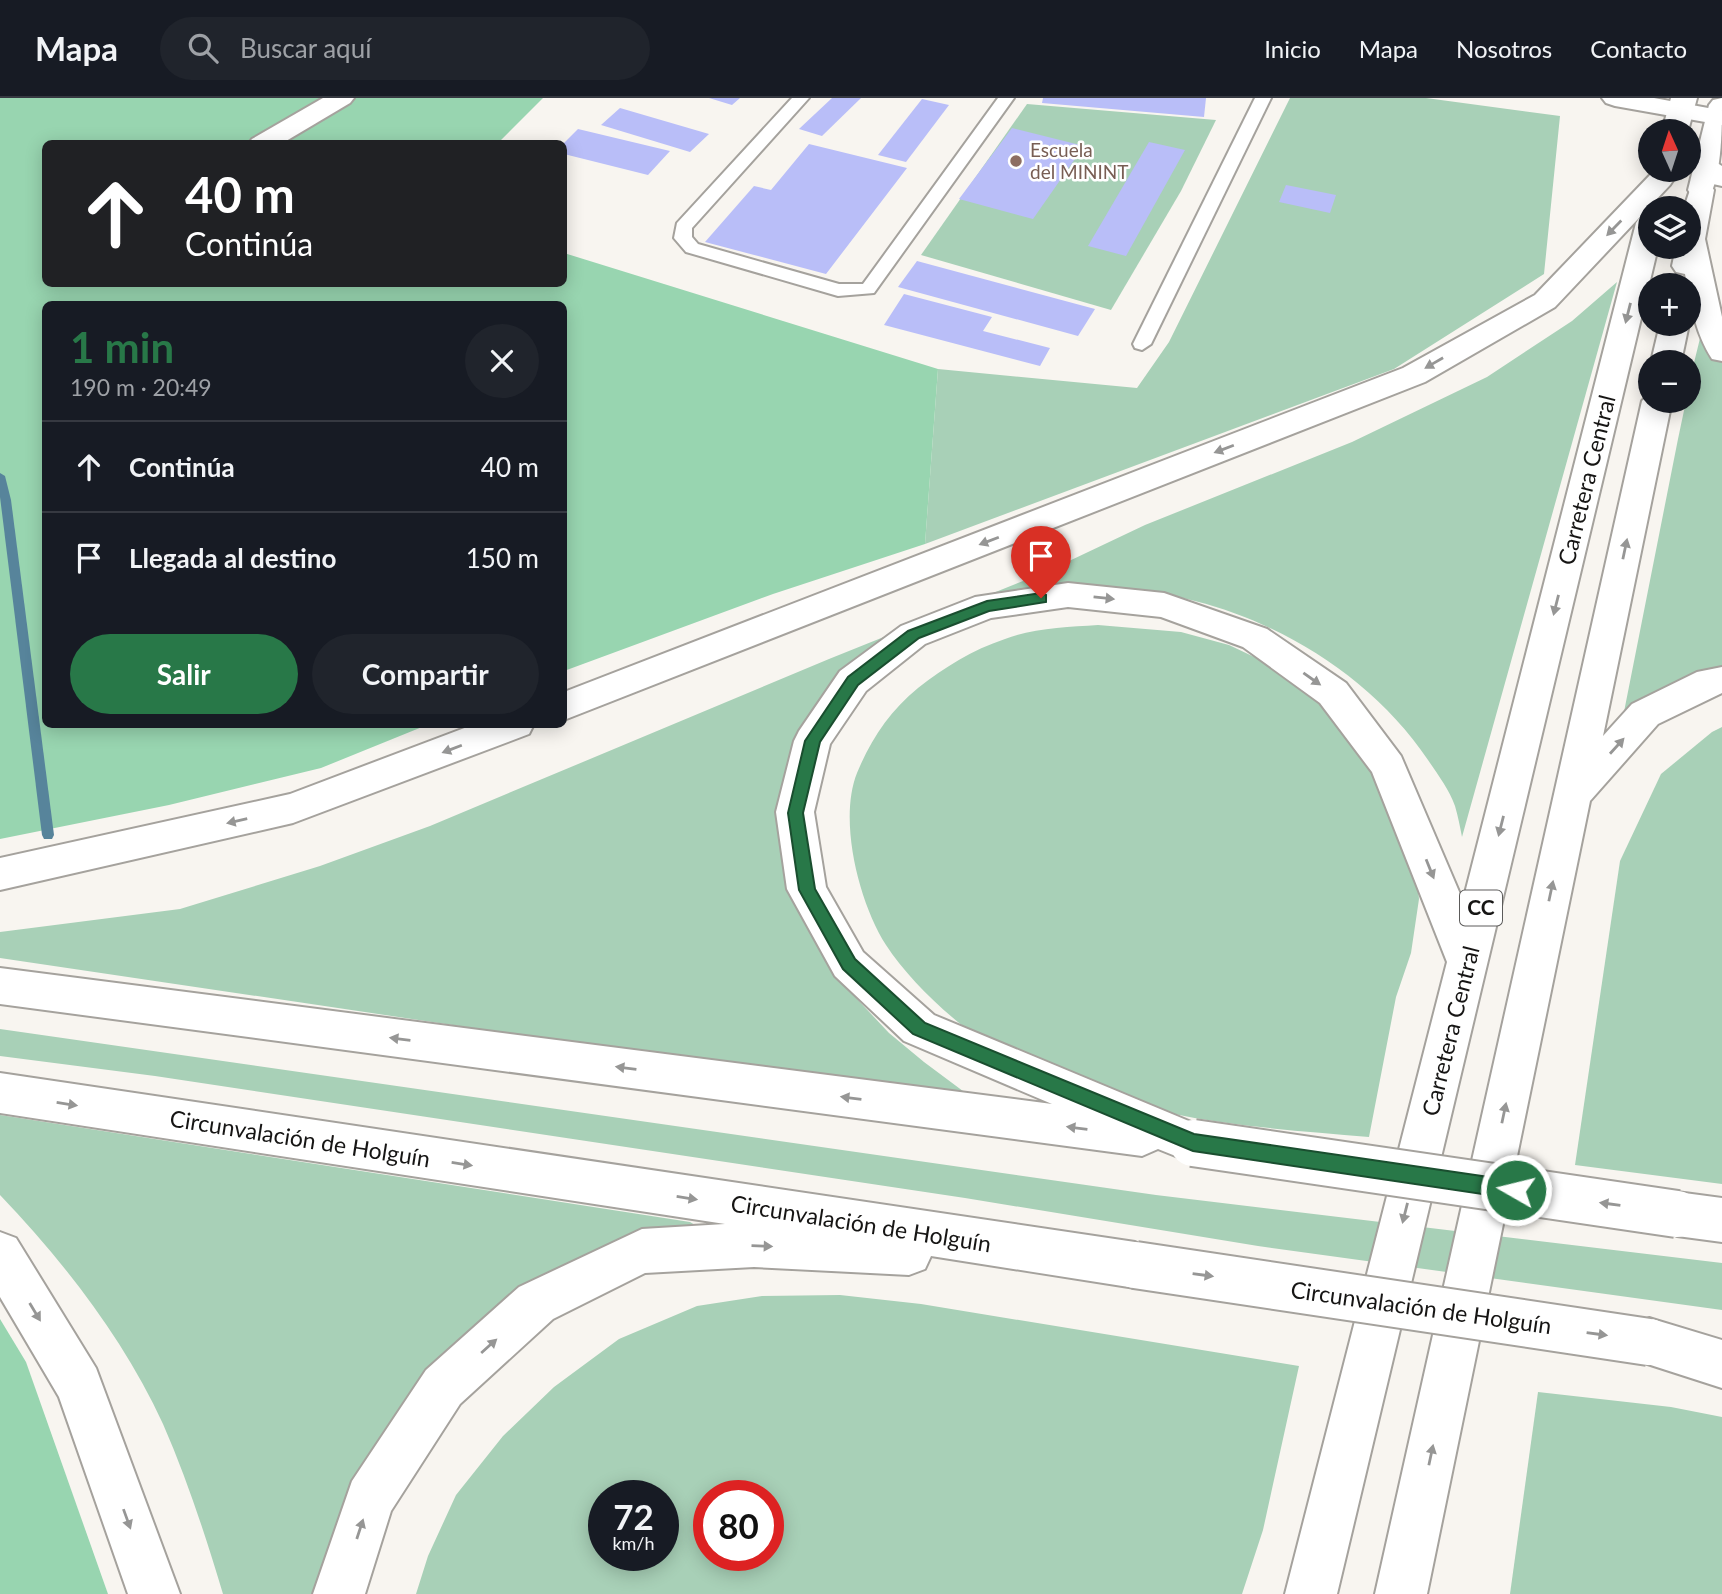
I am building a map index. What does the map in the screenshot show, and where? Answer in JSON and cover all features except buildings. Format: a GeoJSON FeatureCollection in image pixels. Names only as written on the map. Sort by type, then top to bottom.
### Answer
{"type":"FeatureCollection","features":[{"type":"Feature","properties":{"kind":"main road"},"geometry":{"type":"LineString","coordinates":[[268,140],[341,98]]}},
{"type":"Feature","properties":{"kind":"main road"},"geometry":{"type":"LineString","coordinates":[[1615,98],[1680,113],[1721,112],[1701,196]]}},
{"type":"Feature","properties":{"kind":"main road"},"geometry":{"type":"LineString","coordinates":[[567,705],[1414,375],[1545,301],[1660,186]]}},
{"type":"Feature","properties":{"kind":"main road","name":"Carretera Central"},"geometry":{"type":"LineString","coordinates":[[1311,1594],[1641,259]]}},
{"type":"Feature","properties":{"kind":"main road"},"geometry":{"type":"LineString","coordinates":[[1696,259],[1707,316],[1722,352]]}},
{"type":"Feature","properties":{"kind":"main road"},"geometry":{"type":"LineString","coordinates":[[1401,1594],[1654,413]]}},
{"type":"Feature","properties":{"kind":"main road"},"geometry":{"type":"LineString","coordinates":[[1193,1143],[919,1028],[849,964],[807,890],[795,813],[812,741],[853,681],[914,635],[987,606],[1068,595],[1164,605],[1255,638],[1333,693],[1388,765],[1468,963]]}},
{"type":"Feature","properties":{"kind":"main road"},"geometry":{"type":"LineString","coordinates":[[1572,797],[1645,714],[1710,682],[1722,680]]}},
{"type":"Feature","properties":{"kind":"main road"},"geometry":{"type":"LineString","coordinates":[[0,874],[293,808],[505,728]]}},
{"type":"Feature","properties":{"kind":"main road"},"geometry":{"type":"LineString","coordinates":[[0,986],[1193,1143],[1722,1220]]}},
{"type":"Feature","properties":{"kind":"main road","name":"Circunvalación de Holguín"},"geometry":{"type":"LineString","coordinates":[[0,1093],[1722,1351]]}},
{"type":"Feature","properties":{"kind":"main road"},"geometry":{"type":"LineString","coordinates":[[1677,1214],[1722,1214]]}},
{"type":"Feature","properties":{"kind":"main road"},"geometry":{"type":"LineString","coordinates":[[339,1594],[370,1499],[443,1387],[537,1303],[642,1251],[754,1245],[1135,1265]]}},
{"type":"Feature","properties":{"kind":"main road"},"geometry":{"type":"LineString","coordinates":[[0,1254],[79,1385],[154,1594]]}},
{"type":"Feature","properties":{"kind":"main road"},"geometry":{"type":"LineString","coordinates":[[1649,1342],[1722,1364]]}},
{"type":"Feature","properties":{"kind":"main road"},"geometry":{"type":"LineString","coordinates":[[1418,1594],[1419,1512]]}},
{"type":"Feature","properties":{"kind":"lane"},"geometry":{"type":"LineString","coordinates":[[801,98],[683,227],[684,238],[692,248],[838,290],[855,291],[868,289],[1006,98]]}},
{"type":"Feature","properties":{"kind":"lane"},"geometry":{"type":"LineString","coordinates":[[1142,344],[1263,98]]}},
{"type":"Feature","properties":{"kind":"green space"},"geometry":{"type":"Polygon","coordinates":[[[0,98],[543,98],[501,140],[42,140],[42,287],[567,287],[567,254],[938,369],[925,544],[773,594],[567,670],[567,301],[42,301],[42,728],[420,728],[321,768],[169,805],[0,839],[0,98]]]}},
{"type":"Feature","properties":{"kind":"green space"},"geometry":{"type":"Polygon","coordinates":[[[1290,98],[1426,98],[1560,116],[1544,274],[1394,369],[925,544],[938,369],[1137,388],[1169,342],[1290,98]]]}},
{"type":"Feature","properties":{"kind":"green space"},"geometry":{"type":"Polygon","coordinates":[[[1027,104],[1216,120],[1181,191],[1111,310],[921,255],[1027,104]]]}},
{"type":"Feature","properties":{"kind":"green space"},"geometry":{"type":"Polygon","coordinates":[[[1617,282],[1462,837],[1455,806],[1443,782],[1400,724],[1368,692],[1332,664],[1292,639],[1250,619],[1207,604],[1162,594],[1117,589],[911,632],[807,740],[817,934],[841,982],[889,1033],[979,1103],[0,958],[0,932],[180,909],[320,866],[430,826],[829,659],[1048,571],[1145,525],[1352,442],[1487,377],[1572,321],[1617,282]]]}},
{"type":"Feature","properties":{"kind":"green space"},"geometry":{"type":"Polygon","coordinates":[[[1705,318],[1722,358],[1722,671],[1621,727],[1683,413],[1701,413],[1701,350],[1697,350],[1705,318]]]}},
{"type":"Feature","properties":{"kind":"green space"},"geometry":{"type":"Polygon","coordinates":[[[1098,625],[1181,632],[1229,645],[1267,663],[1310,691],[1362,739],[1415,860],[1419,899],[1411,953],[1396,997],[1369,1137],[1244,1125],[1169,1113],[1021,1063],[972,1033],[924,991],[897,960],[876,927],[867,907],[854,861],[850,814],[857,773],[882,726],[918,688],[981,648],[1027,632],[1098,625]]]}},
{"type":"Feature","properties":{"kind":"green space"},"geometry":{"type":"Polygon","coordinates":[[[1722,727],[1722,1184],[1575,1165],[1620,861],[1661,774],[1712,732],[1722,727]]]}},
{"type":"Feature","properties":{"kind":"green space"},"geometry":{"type":"Polygon","coordinates":[[[0,1029],[1156,1195],[1722,1263],[1722,1310],[1258,1246],[965,1198],[155,1076],[0,1056],[0,1029]]]}},
{"type":"Feature","properties":{"kind":"green space"},"geometry":{"type":"Polygon","coordinates":[[[0,1115],[690,1222],[705,1231],[439,1383],[334,1594],[223,1594],[180,1466],[163,1424],[130,1362],[69,1274],[0,1195],[0,1115]]]}},
{"type":"Feature","properties":{"kind":"green space"},"geometry":{"type":"Polygon","coordinates":[[[840,1295],[921,1304],[1299,1366],[1263,1530],[1242,1594],[416,1594],[428,1556],[456,1495],[503,1436],[554,1387],[619,1339],[697,1306],[762,1296],[840,1295]]]}},
{"type":"Feature","properties":{"kind":"green space"},"geometry":{"type":"Polygon","coordinates":[[[0,1319],[26,1362],[108,1594],[0,1594],[0,1319]]]}},
{"type":"Feature","properties":{"kind":"green space"},"geometry":{"type":"Polygon","coordinates":[[[1538,1392],[1671,1407],[1722,1417],[1722,1594],[1510,1594],[1538,1392]]]}},
{"type":"Feature","properties":{"kind":"waterway"},"geometry":{"type":"LineString","coordinates":[[0,476],[6,500],[48,835]]}},
{"type":"Feature","properties":{"kind":"place","name":"Escuela del MININT"},"geometry":{"type":"Point","coordinates":[1016,161]}},
{"type":"Feature","properties":{"kind":"route"},"geometry":{"type":"LineString","coordinates":[[1041,598],[987,606],[914,635],[853,681],[812,741],[795,813],[807,890],[849,964],[919,1028],[1193,1143],[1516,1190]]}}]}
